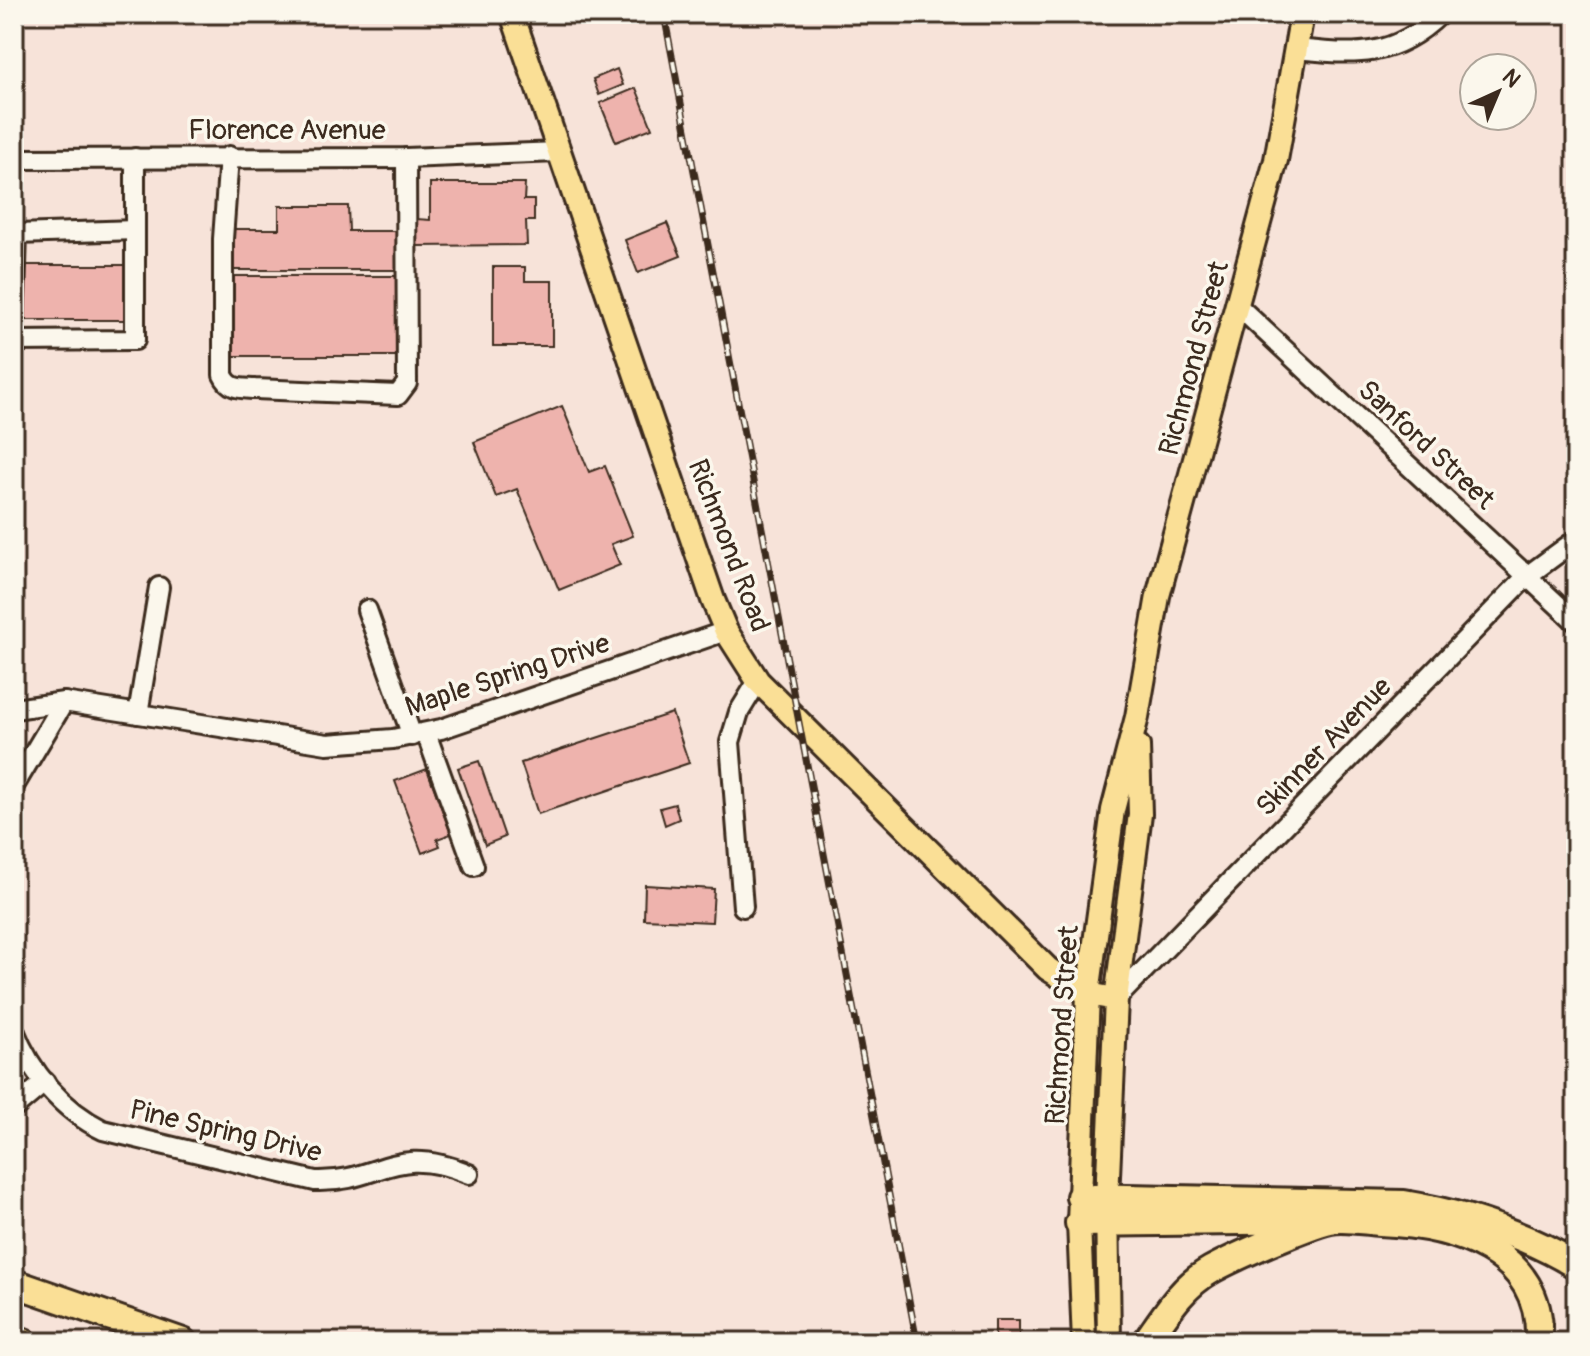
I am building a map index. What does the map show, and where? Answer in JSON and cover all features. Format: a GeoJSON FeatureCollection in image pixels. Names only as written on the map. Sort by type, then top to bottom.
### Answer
{"type":"FeatureCollection","features":[{"type":"Feature","properties":{"kind":"highway"},"geometry":{"type":"LineString","coordinates":[[1080,1197],[1404,1204],[1452,1212],[1550,1250],[1576,1265]]}},
{"type":"Feature","properties":{"kind":"highway"},"geometry":{"type":"LineString","coordinates":[[1079,1223],[1331,1220],[1442,1227],[1476,1239],[1522,1277],[1540,1323],[1539,1342]]}},
{"type":"Feature","properties":{"kind":"highway"},"geometry":{"type":"LineString","coordinates":[[1146,1342],[1187,1287],[1211,1269],[1331,1220]]}},
{"type":"Feature","properties":{"kind":"highway"},"geometry":{"type":"LineString","coordinates":[[14,1283],[183,1342]]}},
{"type":"Feature","properties":{"kind":"highway"},"geometry":{"type":"LineString","coordinates":[[14,1339],[24,1342]]}},
{"type":"Feature","properties":{"kind":"main road","name":"Richmond Road"},"geometry":{"type":"LineString","coordinates":[[512,14],[726,631],[758,681],[1048,969],[1088,994],[1116,999]]}},
{"type":"Feature","properties":{"kind":"main road","name":"Richmond Street"},"geometry":{"type":"LineString","coordinates":[[1084,1342],[1079,1223],[1088,994],[1113,810],[1137,717],[1158,596],[1239,307],[1276,160],[1302,14]]}},
{"type":"Feature","properties":{"kind":"main road","name":"Richmond Street"},"geometry":{"type":"LineString","coordinates":[[1109,1342],[1107,1198],[1116,999],[1140,814],[1137,717]]}},
{"type":"Feature","properties":{"kind":"street"},"geometry":{"type":"LineString","coordinates":[[1296,49],[1356,54],[1381,51],[1421,31],[1440,14]]}},
{"type":"Feature","properties":{"kind":"street","name":"Florence Avenue"},"geometry":{"type":"LineString","coordinates":[[14,159],[229,156],[406,158],[541,156],[559,152]]}},
{"type":"Feature","properties":{"kind":"street"},"geometry":{"type":"LineString","coordinates":[[229,156],[222,289],[223,375],[226,382],[232,387],[243,388],[398,395],[407,383],[406,158]]}},
{"type":"Feature","properties":{"kind":"street"},"geometry":{"type":"LineString","coordinates":[[14,341],[135,340],[135,158]]}},
{"type":"Feature","properties":{"kind":"street"},"geometry":{"type":"LineString","coordinates":[[14,331],[17,234],[135,230]]}},
{"type":"Feature","properties":{"kind":"street","name":"Sanford Street"},"geometry":{"type":"LineString","coordinates":[[1239,307],[1576,622]]}},
{"type":"Feature","properties":{"kind":"street","name":"Skinner Avenue"},"geometry":{"type":"LineString","coordinates":[[1116,999],[1527,576],[1576,540]]}},
{"type":"Feature","properties":{"kind":"street"},"geometry":{"type":"LineString","coordinates":[[138,714],[159,587]]}},
{"type":"Feature","properties":{"kind":"street"},"geometry":{"type":"LineString","coordinates":[[367,610],[474,866]]}},
{"type":"Feature","properties":{"kind":"street","name":"Maple Spring Drive"},"geometry":{"type":"LineString","coordinates":[[14,709],[64,702],[296,741],[359,743],[419,734],[726,631]]}},
{"type":"Feature","properties":{"kind":"street"},"geometry":{"type":"LineString","coordinates":[[743,907],[730,742],[739,712],[758,681]]}},
{"type":"Feature","properties":{"kind":"street"},"geometry":{"type":"LineString","coordinates":[[14,786],[64,702]]}},
{"type":"Feature","properties":{"kind":"street","name":"Pine Spring Drive"},"geometry":{"type":"LineString","coordinates":[[14,1030],[28,1061],[45,1082],[76,1112],[103,1130],[315,1181],[344,1180],[390,1163],[420,1160],[469,1174]]}},
{"type":"Feature","properties":{"kind":"street"},"geometry":{"type":"LineString","coordinates":[[14,1108],[45,1082]]}},
{"type":"Feature","properties":{"kind":"building"},"geometry":{"type":"Polygon","coordinates":[[[617,69],[623,85],[599,95],[593,79],[617,69]]]}},
{"type":"Feature","properties":{"kind":"building"},"geometry":{"type":"Polygon","coordinates":[[[636,88],[652,128],[616,142],[600,103],[636,88]]]}},
{"type":"Feature","properties":{"kind":"building"},"geometry":{"type":"Polygon","coordinates":[[[430,183],[525,183],[524,200],[534,200],[534,221],[526,221],[527,245],[417,246],[417,219],[430,220],[430,183]]]}},
{"type":"Feature","properties":{"kind":"building"},"geometry":{"type":"Polygon","coordinates":[[[279,206],[348,206],[349,231],[401,231],[401,270],[230,270],[230,229],[279,229],[279,206]]]}},
{"type":"Feature","properties":{"kind":"building"},"geometry":{"type":"Polygon","coordinates":[[[667,223],[681,256],[638,273],[625,240],[667,223]]]}},
{"type":"Feature","properties":{"kind":"building"},"geometry":{"type":"Polygon","coordinates":[[[23,265],[127,265],[127,320],[23,320],[23,265]]]}},
{"type":"Feature","properties":{"kind":"building"},"geometry":{"type":"Polygon","coordinates":[[[493,267],[525,267],[525,281],[552,281],[552,346],[493,346],[493,267]]]}},
{"type":"Feature","properties":{"kind":"building"},"geometry":{"type":"Polygon","coordinates":[[[231,276],[401,276],[401,356],[231,356],[231,276]]]}},
{"type":"Feature","properties":{"kind":"building"},"geometry":{"type":"Polygon","coordinates":[[[562,406],[589,472],[605,466],[633,536],[611,544],[620,565],[559,590],[517,489],[496,497],[474,442],[562,406]]]}},
{"type":"Feature","properties":{"kind":"building"},"geometry":{"type":"Polygon","coordinates":[[[672,713],[689,763],[538,814],[521,763],[672,713]]]}},
{"type":"Feature","properties":{"kind":"building"},"geometry":{"type":"Polygon","coordinates":[[[479,761],[505,837],[485,845],[458,768],[479,761]]]}},
{"type":"Feature","properties":{"kind":"building"},"geometry":{"type":"Polygon","coordinates":[[[427,769],[451,834],[437,839],[440,846],[422,853],[395,781],[427,769]]]}},
{"type":"Feature","properties":{"kind":"building"},"geometry":{"type":"Polygon","coordinates":[[[675,804],[679,819],[665,825],[660,808],[675,804]]]}},
{"type":"Feature","properties":{"kind":"building"},"geometry":{"type":"Polygon","coordinates":[[[645,885],[714,889],[712,922],[644,919],[645,885]]]}},
{"type":"Feature","properties":{"kind":"building"},"geometry":{"type":"Polygon","coordinates":[[[995,1320],[1019,1320],[1019,1342],[995,1342],[995,1320]]]}},
{"type":"Feature","properties":{"kind":"railway"},"geometry":{"type":"LineString","coordinates":[[664,14],[917,1342]]}}]}
